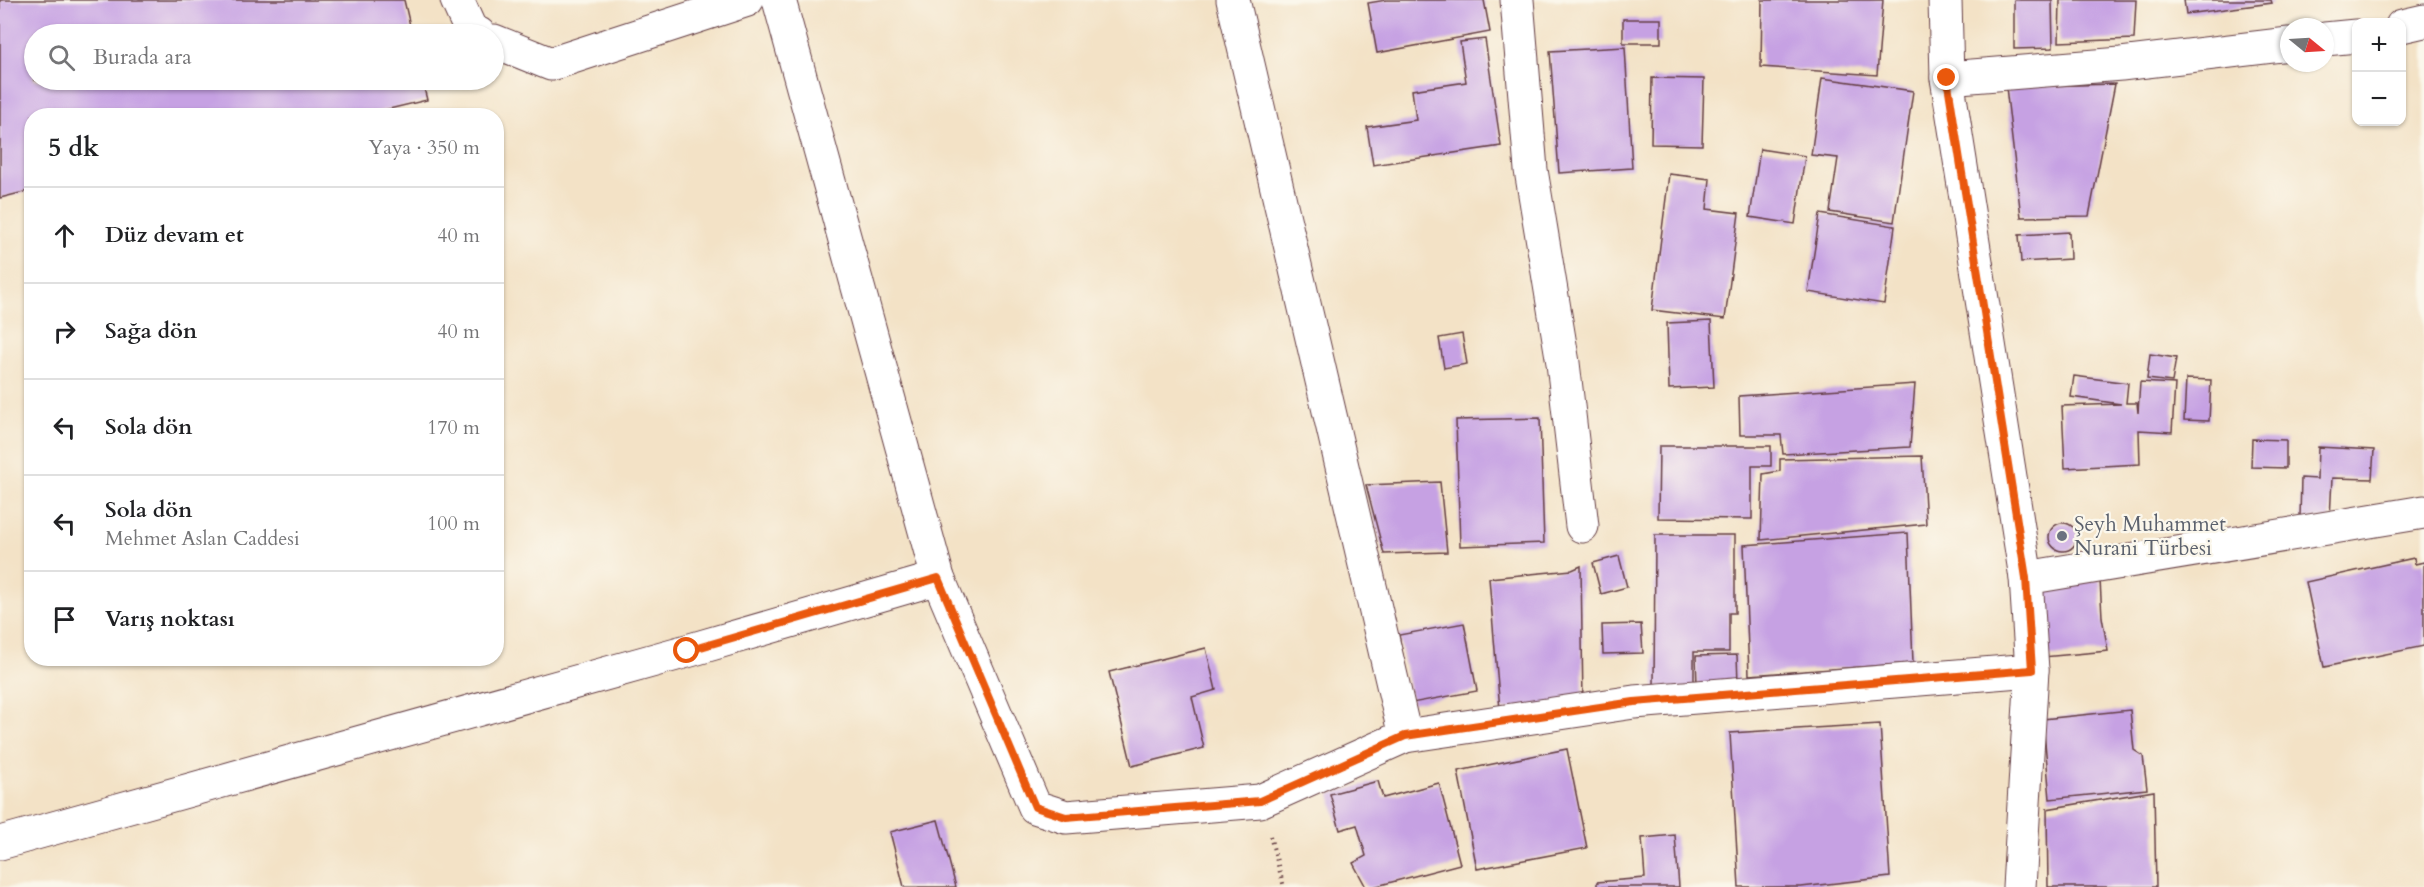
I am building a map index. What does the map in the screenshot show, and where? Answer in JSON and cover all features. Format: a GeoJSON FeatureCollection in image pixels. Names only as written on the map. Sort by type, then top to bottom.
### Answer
{"type":"FeatureCollection","features":[{"type":"Feature","properties":{"kind":"street"},"geometry":{"type":"LineString","coordinates":[[457,0],[468,24]]}},
{"type":"Feature","properties":{"kind":"street"},"geometry":{"type":"LineString","coordinates":[[504,44],[551,64],[747,0]]}},
{"type":"Feature","properties":{"kind":"street"},"geometry":{"type":"LineString","coordinates":[[779,0],[938,578],[1035,807],[1066,817],[1260,801],[1405,736],[1634,702],[2032,670]]}},
{"type":"Feature","properties":{"kind":"street"},"geometry":{"type":"LineString","coordinates":[[1233,0],[1405,736]]}},
{"type":"Feature","properties":{"kind":"street"},"geometry":{"type":"LineString","coordinates":[[1517,0],[1531,170],[1563,363],[1582,526]]}},
{"type":"Feature","properties":{"kind":"street"},"geometry":{"type":"LineString","coordinates":[[1945,0],[1947,78],[2026,578],[2032,670],[2019,887]]}},
{"type":"Feature","properties":{"kind":"street"},"geometry":{"type":"LineString","coordinates":[[2406,25],[2424,21]]}},
{"type":"Feature","properties":{"kind":"street"},"geometry":{"type":"LineString","coordinates":[[2334,38],[2352,36]]}},
{"type":"Feature","properties":{"kind":"street"},"geometry":{"type":"LineString","coordinates":[[1947,78],[2121,64],[2280,45]]}},
{"type":"Feature","properties":{"kind":"street"},"geometry":{"type":"LineString","coordinates":[[2026,578],[2424,512]]}},
{"type":"Feature","properties":{"kind":"street"},"geometry":{"type":"LineString","coordinates":[[0,843],[687,651],[938,578]]}},
{"type":"Feature","properties":{"kind":"path"},"geometry":{"type":"LineString","coordinates":[[1260,801],[1284,887]]}},
{"type":"Feature","properties":{"kind":"building"},"geometry":{"type":"Polygon","coordinates":[[[0,0],[404,0],[410,24],[24,24],[24,90],[424,90],[427,100],[394,108],[24,108],[24,192],[0,198],[0,0]]]}},
{"type":"Feature","properties":{"kind":"building"},"geometry":{"type":"Polygon","coordinates":[[[1386,0],[1484,0],[1490,32],[1377,53],[1368,3],[1386,0]]]}},
{"type":"Feature","properties":{"kind":"building"},"geometry":{"type":"Polygon","coordinates":[[[1762,0],[1883,0],[1877,75],[1761,67],[1762,0]]]}},
{"type":"Feature","properties":{"kind":"building"},"geometry":{"type":"Polygon","coordinates":[[[2014,0],[2052,0],[2053,48],[2014,49],[2014,0]]]}},
{"type":"Feature","properties":{"kind":"building"},"geometry":{"type":"Polygon","coordinates":[[[2060,0],[2136,0],[2134,39],[2059,42],[2060,0]]]}},
{"type":"Feature","properties":{"kind":"building"},"geometry":{"type":"Polygon","coordinates":[[[2184,0],[2271,0],[2272,3],[2186,14],[2184,0]]]}},
{"type":"Feature","properties":{"kind":"building"},"geometry":{"type":"Polygon","coordinates":[[[1623,19],[1661,19],[1661,43],[1623,43],[1623,19]]]}},
{"type":"Feature","properties":{"kind":"building"},"geometry":{"type":"Polygon","coordinates":[[[1485,39],[1501,146],[1373,165],[1367,127],[1416,120],[1412,90],[1466,82],[1460,42],[1485,39]]]}},
{"type":"Feature","properties":{"kind":"building"},"geometry":{"type":"Polygon","coordinates":[[[1625,47],[1632,168],[1559,173],[1550,51],[1625,47]]]}},
{"type":"Feature","properties":{"kind":"building"},"geometry":{"type":"Polygon","coordinates":[[[1652,78],[1704,79],[1702,145],[1651,144],[1652,78]]]}},
{"type":"Feature","properties":{"kind":"building"},"geometry":{"type":"Polygon","coordinates":[[[1822,78],[1913,91],[1894,222],[1830,212],[1838,158],[1811,155],[1822,78]]]}},
{"type":"Feature","properties":{"kind":"building"},"geometry":{"type":"Polygon","coordinates":[[[2115,84],[2089,216],[2021,217],[2006,87],[2115,84]]]}},
{"type":"Feature","properties":{"kind":"building"},"geometry":{"type":"Polygon","coordinates":[[[1760,149],[1805,156],[1795,224],[1750,217],[1760,149]]]}},
{"type":"Feature","properties":{"kind":"building"},"geometry":{"type":"Polygon","coordinates":[[[1669,174],[1710,179],[1707,209],[1739,213],[1725,319],[1652,310],[1669,174]]]}},
{"type":"Feature","properties":{"kind":"building"},"geometry":{"type":"Polygon","coordinates":[[[1820,214],[1895,226],[1884,304],[1808,292],[1820,214]]]}},
{"type":"Feature","properties":{"kind":"building"},"geometry":{"type":"Polygon","coordinates":[[[2069,232],[2070,259],[2021,262],[2019,235],[2069,232]]]}},
{"type":"Feature","properties":{"kind":"building"},"geometry":{"type":"Polygon","coordinates":[[[1711,321],[1714,387],[1669,389],[1667,323],[1711,321]]]}},
{"type":"Feature","properties":{"kind":"building"},"geometry":{"type":"Polygon","coordinates":[[[1462,334],[1467,364],[1444,368],[1439,338],[1462,334]]]}},
{"type":"Feature","properties":{"kind":"building"},"geometry":{"type":"Polygon","coordinates":[[[2150,354],[2176,358],[2172,382],[2147,379],[2150,354]]]}},
{"type":"Feature","properties":{"kind":"building"},"geometry":{"type":"Polygon","coordinates":[[[2074,376],[2128,383],[2126,403],[2137,403],[2138,413],[2140,382],[2175,384],[2172,432],[2139,430],[2140,464],[2065,468],[2062,406],[2121,404],[2071,397],[2074,376]]]}},
{"type":"Feature","properties":{"kind":"building"},"geometry":{"type":"Polygon","coordinates":[[[2186,379],[2211,380],[2209,421],[2184,420],[2186,379]]]}},
{"type":"Feature","properties":{"kind":"building"},"geometry":{"type":"Polygon","coordinates":[[[1915,384],[1910,447],[1783,454],[1781,435],[1740,435],[1739,396],[1915,384]]]}},
{"type":"Feature","properties":{"kind":"building"},"geometry":{"type":"Polygon","coordinates":[[[1540,418],[1544,543],[1460,546],[1456,420],[1540,418]]]}},
{"type":"Feature","properties":{"kind":"building"},"geometry":{"type":"Polygon","coordinates":[[[2252,439],[2286,440],[2286,468],[2251,467],[2252,439]]]}},
{"type":"Feature","properties":{"kind":"building"},"geometry":{"type":"Polygon","coordinates":[[[1659,446],[1771,446],[1771,466],[1752,466],[1752,519],[1658,518],[1659,446]]]}},
{"type":"Feature","properties":{"kind":"building"},"geometry":{"type":"Polygon","coordinates":[[[2318,447],[2374,450],[2372,479],[2332,478],[2330,519],[2300,518],[2301,478],[2317,479],[2318,447]]]}},
{"type":"Feature","properties":{"kind":"building"},"geometry":{"type":"Polygon","coordinates":[[[1922,456],[1926,524],[1761,540],[1763,474],[1780,471],[1780,459],[1922,456]]]}},
{"type":"Feature","properties":{"kind":"building"},"geometry":{"type":"Polygon","coordinates":[[[1440,482],[1447,552],[1384,554],[1366,485],[1440,482]]]}},
{"type":"Feature","properties":{"kind":"building","name":"Şeyh Muhammet Nurani Türbesi"},"geometry":{"type":"Polygon","coordinates":[[[2063,523],[2073,527],[2077,537],[2073,547],[2063,551],[2053,547],[2049,537],[2053,527],[2063,523]]]}},
{"type":"Feature","properties":{"kind":"building"},"geometry":{"type":"Polygon","coordinates":[[[1908,533],[1913,663],[1749,675],[1744,545],[1908,533]]]}},
{"type":"Feature","properties":{"kind":"building"},"geometry":{"type":"Polygon","coordinates":[[[1655,535],[1735,535],[1735,613],[1729,613],[1729,652],[1694,652],[1694,688],[1654,688],[1655,535]]]}},
{"type":"Feature","properties":{"kind":"building"},"geometry":{"type":"Polygon","coordinates":[[[1619,556],[1627,587],[1601,594],[1593,563],[1619,556]]]}},
{"type":"Feature","properties":{"kind":"building"},"geometry":{"type":"Polygon","coordinates":[[[2414,558],[2415,564],[2424,562],[2424,646],[2324,667],[2306,582],[2414,558]]]}},
{"type":"Feature","properties":{"kind":"building"},"geometry":{"type":"Polygon","coordinates":[[[1581,566],[1583,703],[1500,710],[1489,578],[1572,570],[1581,566]]]}},
{"type":"Feature","properties":{"kind":"building"},"geometry":{"type":"Polygon","coordinates":[[[2100,580],[2102,617],[2108,651],[2043,657],[2039,586],[2100,580]]]}},
{"type":"Feature","properties":{"kind":"building"},"geometry":{"type":"Polygon","coordinates":[[[1464,623],[1477,691],[1412,703],[1399,635],[1464,623]]]}},
{"type":"Feature","properties":{"kind":"building"},"geometry":{"type":"Polygon","coordinates":[[[1641,624],[1643,653],[1603,654],[1602,625],[1641,624]]]}},
{"type":"Feature","properties":{"kind":"building"},"geometry":{"type":"Polygon","coordinates":[[[1206,648],[1216,690],[1192,697],[1204,748],[1132,766],[1109,672],[1206,648]]]}},
{"type":"Feature","properties":{"kind":"building"},"geometry":{"type":"Polygon","coordinates":[[[1737,655],[1738,683],[1697,686],[1696,656],[1737,655]]]}},
{"type":"Feature","properties":{"kind":"building"},"geometry":{"type":"Polygon","coordinates":[[[2130,710],[2134,750],[2143,756],[2147,789],[2050,799],[2043,719],[2130,710]]]}},
{"type":"Feature","properties":{"kind":"building"},"geometry":{"type":"Polygon","coordinates":[[[1880,724],[1890,877],[1801,887],[1739,887],[1730,733],[1880,724]]]}},
{"type":"Feature","properties":{"kind":"building"},"geometry":{"type":"Polygon","coordinates":[[[1567,749],[1587,848],[1477,869],[1458,771],[1567,749]]]}},
{"type":"Feature","properties":{"kind":"building"},"geometry":{"type":"Polygon","coordinates":[[[1378,781],[1383,798],[1439,783],[1460,864],[1366,887],[1353,863],[1366,856],[1357,825],[1340,830],[1330,794],[1378,781]]]}},
{"type":"Feature","properties":{"kind":"building"},"geometry":{"type":"Polygon","coordinates":[[[2154,791],[2156,887],[2048,887],[2047,809],[2154,791]]]}},
{"type":"Feature","properties":{"kind":"building"},"geometry":{"type":"Polygon","coordinates":[[[938,820],[956,887],[904,887],[890,832],[938,820]]]}},
{"type":"Feature","properties":{"kind":"building"},"geometry":{"type":"Polygon","coordinates":[[[1675,835],[1679,887],[1597,887],[1597,882],[1645,878],[1642,838],[1675,835]]]}},
{"type":"Feature","properties":{"kind":"place","name":"Şeyh Muhammet Nurani Türbesi"},"geometry":{"type":"Point","coordinates":[2062,536]}},
{"type":"Feature","properties":{"kind":"route"},"geometry":{"type":"LineString","coordinates":[[687,651],[938,578],[1035,807],[1066,817],[1260,801],[1405,736],[1634,702],[2032,670],[2026,578],[1947,78]]}}]}
